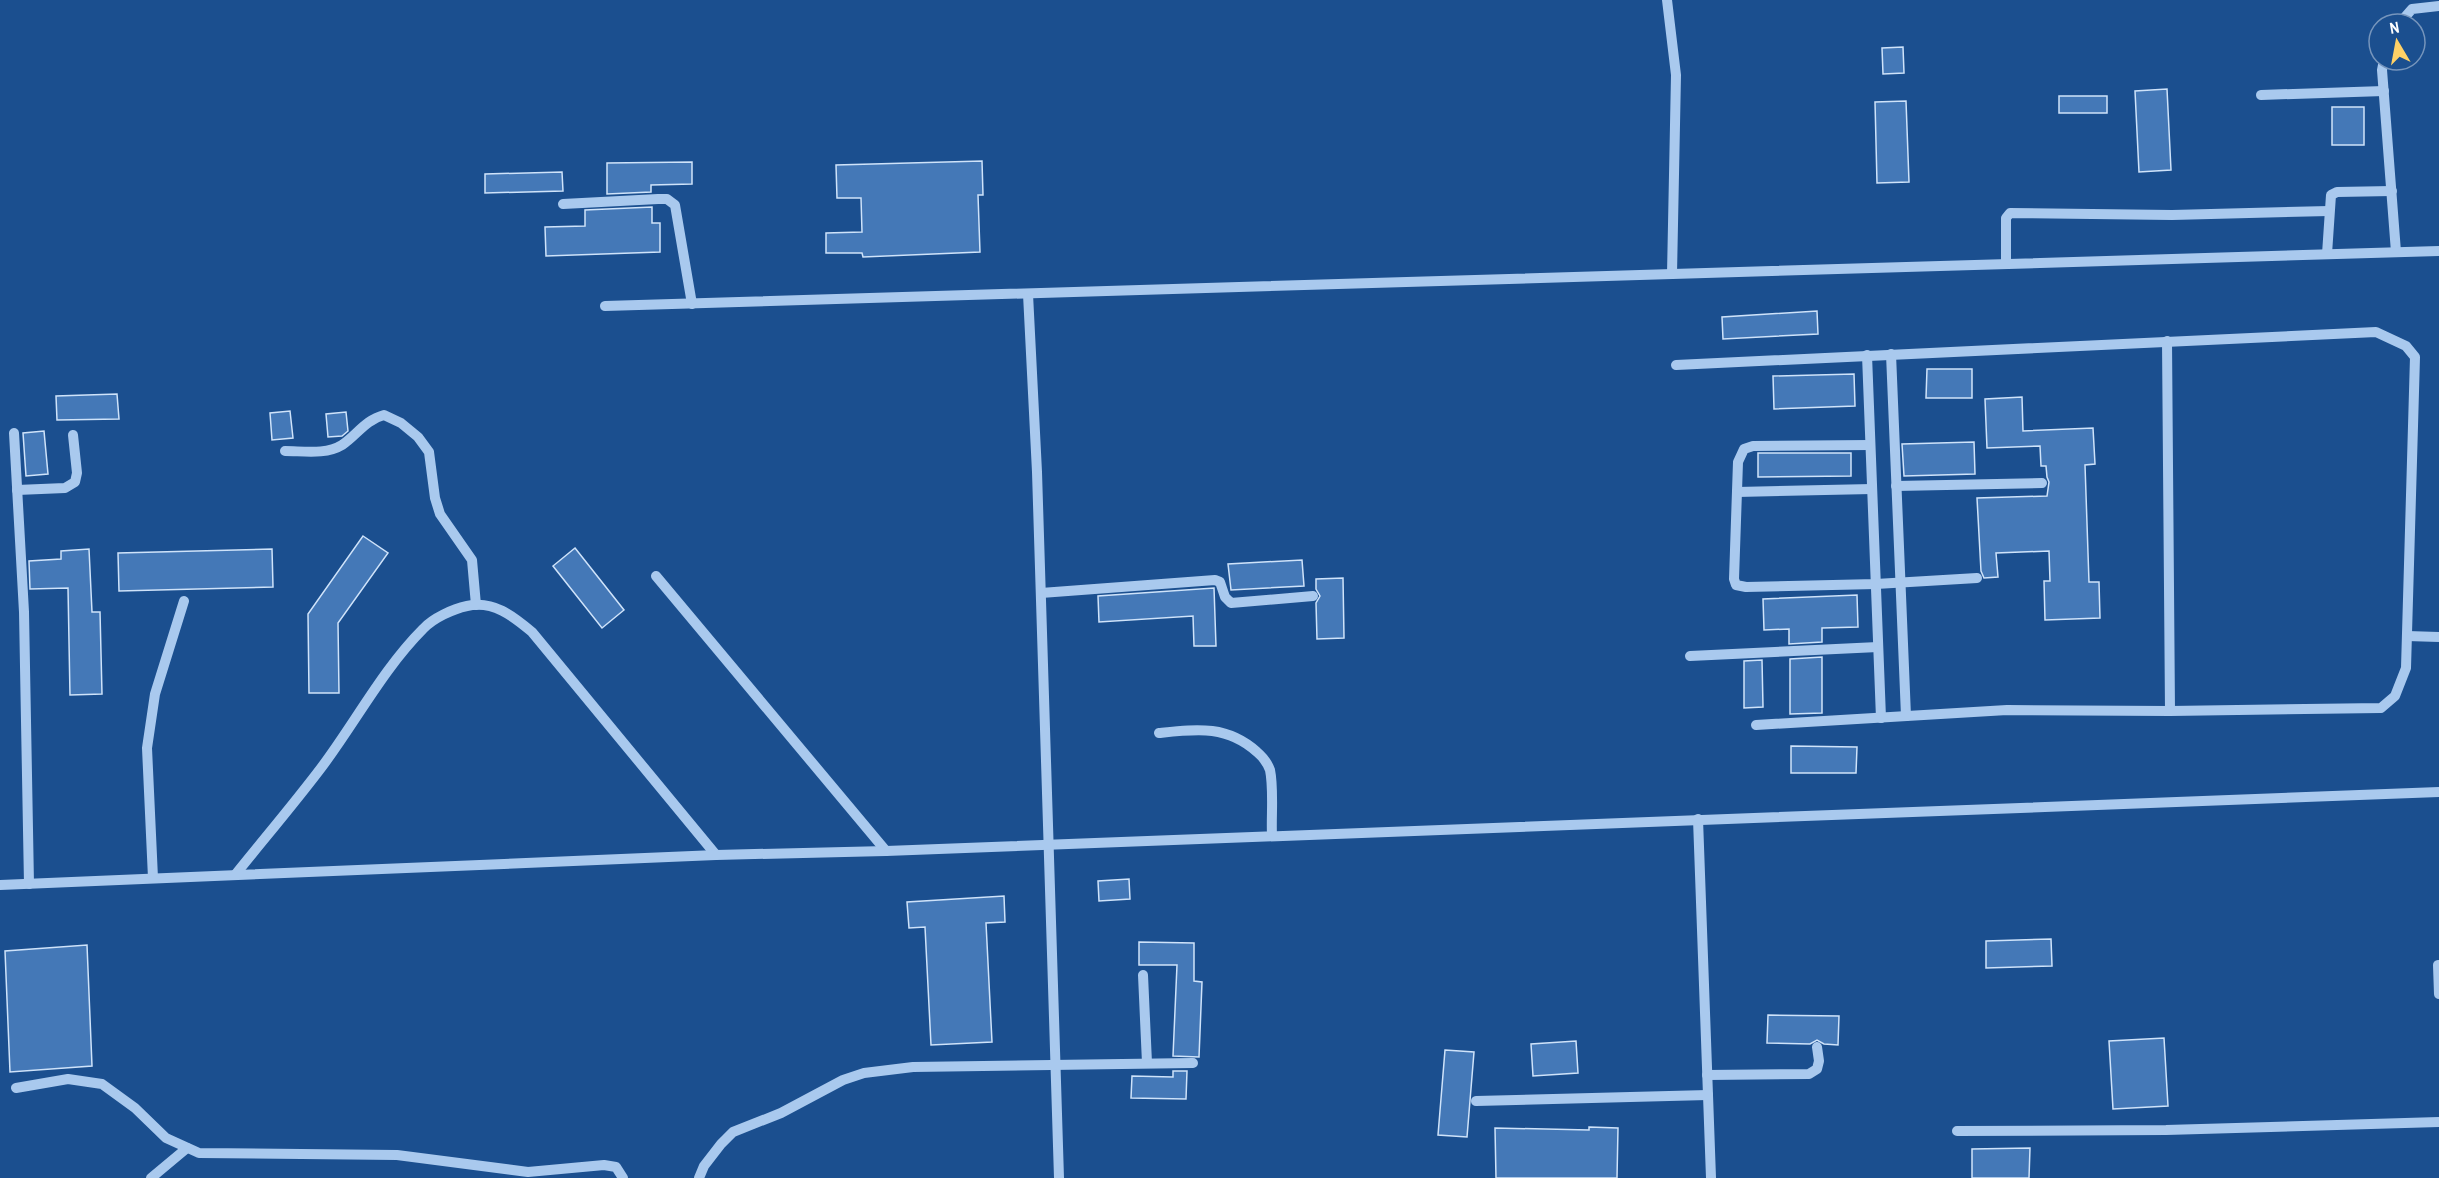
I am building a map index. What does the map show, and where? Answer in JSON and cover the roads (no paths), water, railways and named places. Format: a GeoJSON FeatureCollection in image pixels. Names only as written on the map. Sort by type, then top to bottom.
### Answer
{"type":"FeatureCollection","features":[{"type":"Feature","properties":{"kind":"street"},"geometry":{"type":"LineString","coordinates":[[1667,0],[1676,75],[1672,274]]}},
{"type":"Feature","properties":{"kind":"street"},"geometry":{"type":"LineString","coordinates":[[2409,12],[2412,9],[2439,6]]}},
{"type":"Feature","properties":{"kind":"street"},"geometry":{"type":"LineString","coordinates":[[2382,72],[2396,252]]}},
{"type":"Feature","properties":{"kind":"street"},"geometry":{"type":"LineString","coordinates":[[2262,95],[2384,91]]}},
{"type":"Feature","properties":{"kind":"street"},"geometry":{"type":"LineString","coordinates":[[2327,254],[2331,195],[2337,192],[2392,191]]}},
{"type":"Feature","properties":{"kind":"street"},"geometry":{"type":"LineString","coordinates":[[563,204],[658,199],[672,201],[675,205],[692,304]]}},
{"type":"Feature","properties":{"kind":"street"},"geometry":{"type":"LineString","coordinates":[[2006,264],[2006,218],[2010,213],[2172,215],[2329,211]]}},
{"type":"Feature","properties":{"kind":"street"},"geometry":{"type":"LineString","coordinates":[[605,306],[2439,251]]}},
{"type":"Feature","properties":{"kind":"street"},"geometry":{"type":"LineString","coordinates":[[1028,294],[1037,472],[1059,1178]]}},
{"type":"Feature","properties":{"kind":"street"},"geometry":{"type":"LineString","coordinates":[[1676,365],[2376,332],[2406,346],[2415,357],[2406,668],[2395,696],[2381,708],[2170,711],[2007,710],[1756,724]]}},
{"type":"Feature","properties":{"kind":"street"},"geometry":{"type":"LineString","coordinates":[[2167,341],[2170,711]]}},
{"type":"Feature","properties":{"kind":"street"},"geometry":{"type":"LineString","coordinates":[[1891,354],[1906,716]]}},
{"type":"Feature","properties":{"kind":"street"},"geometry":{"type":"LineString","coordinates":[[1867,355],[1881,718]]}},
{"type":"Feature","properties":{"kind":"street"},"geometry":{"type":"LineString","coordinates":[[285,451],[333,449],[368,422],[384,416],[390,416],[401,423],[418,437],[429,452],[435,498],[440,514],[472,560],[476,605]]}},
{"type":"Feature","properties":{"kind":"street"},"geometry":{"type":"LineString","coordinates":[[14,433],[24,612],[28,884]]}},
{"type":"Feature","properties":{"kind":"street"},"geometry":{"type":"LineString","coordinates":[[17,490],[65,488],[75,482],[77,473],[73,435]]}},
{"type":"Feature","properties":{"kind":"street"},"geometry":{"type":"LineString","coordinates":[[1870,445],[1754,446],[1744,449],[1738,462],[1734,579],[1737,585],[1746,587],[1876,584],[1977,578]]}},
{"type":"Feature","properties":{"kind":"street"},"geometry":{"type":"LineString","coordinates":[[1896,486],[2042,483]]}},
{"type":"Feature","properties":{"kind":"street"},"geometry":{"type":"LineString","coordinates":[[1737,492],[1872,489]]}},
{"type":"Feature","properties":{"kind":"street"},"geometry":{"type":"LineString","coordinates":[[656,576],[886,852]]}},
{"type":"Feature","properties":{"kind":"street"},"geometry":{"type":"LineString","coordinates":[[1041,593],[1215,580],[1220,582],[1225,597],[1231,603],[1313,596]]}},
{"type":"Feature","properties":{"kind":"street"},"geometry":{"type":"LineString","coordinates":[[153,878],[147,748],[155,694],[184,601]]}},
{"type":"Feature","properties":{"kind":"street"},"geometry":{"type":"LineString","coordinates":[[235,875],[321,768],[397,660],[424,627],[446,614],[484,604],[497,608],[518,620],[532,632],[716,855]]}},
{"type":"Feature","properties":{"kind":"street"},"geometry":{"type":"LineString","coordinates":[[2407,636],[2439,637]]}},
{"type":"Feature","properties":{"kind":"street"},"geometry":{"type":"LineString","coordinates":[[1690,656],[1878,647]]}},
{"type":"Feature","properties":{"kind":"street"},"geometry":{"type":"LineString","coordinates":[[1159,733],[1193,729],[1226,733],[1244,740],[1264,758],[1270,771],[1272,836]]}},
{"type":"Feature","properties":{"kind":"street"},"geometry":{"type":"LineString","coordinates":[[0,885],[716,855],[886,852],[2439,792]]}},
{"type":"Feature","properties":{"kind":"street"},"geometry":{"type":"LineString","coordinates":[[1698,819],[1711,1178]]}},
{"type":"Feature","properties":{"kind":"street"},"geometry":{"type":"LineString","coordinates":[[2438,965],[2439,994]]}},
{"type":"Feature","properties":{"kind":"street"},"geometry":{"type":"LineString","coordinates":[[1143,975],[1147,1063]]}},
{"type":"Feature","properties":{"kind":"street"},"geometry":{"type":"LineString","coordinates":[[1707,1075],[1804,1075],[1817,1069],[1819,1061],[1817,1047]]}},
{"type":"Feature","properties":{"kind":"street"},"geometry":{"type":"LineString","coordinates":[[699,1178],[704,1166],[733,1132],[807,1101],[843,1080],[864,1073],[913,1067],[1193,1063]]}},
{"type":"Feature","properties":{"kind":"street"},"geometry":{"type":"LineString","coordinates":[[16,1088],[68,1079],[102,1084],[135,1108],[166,1138],[199,1153],[397,1155],[528,1172],[604,1165],[616,1167],[622,1178]]}},
{"type":"Feature","properties":{"kind":"street"},"geometry":{"type":"LineString","coordinates":[[1476,1101],[1708,1095]]}},
{"type":"Feature","properties":{"kind":"street"},"geometry":{"type":"LineString","coordinates":[[1957,1131],[2166,1130],[2439,1122]]}},
{"type":"Feature","properties":{"kind":"street"},"geometry":{"type":"LineString","coordinates":[[151,1178],[187,1148]]}}]}
